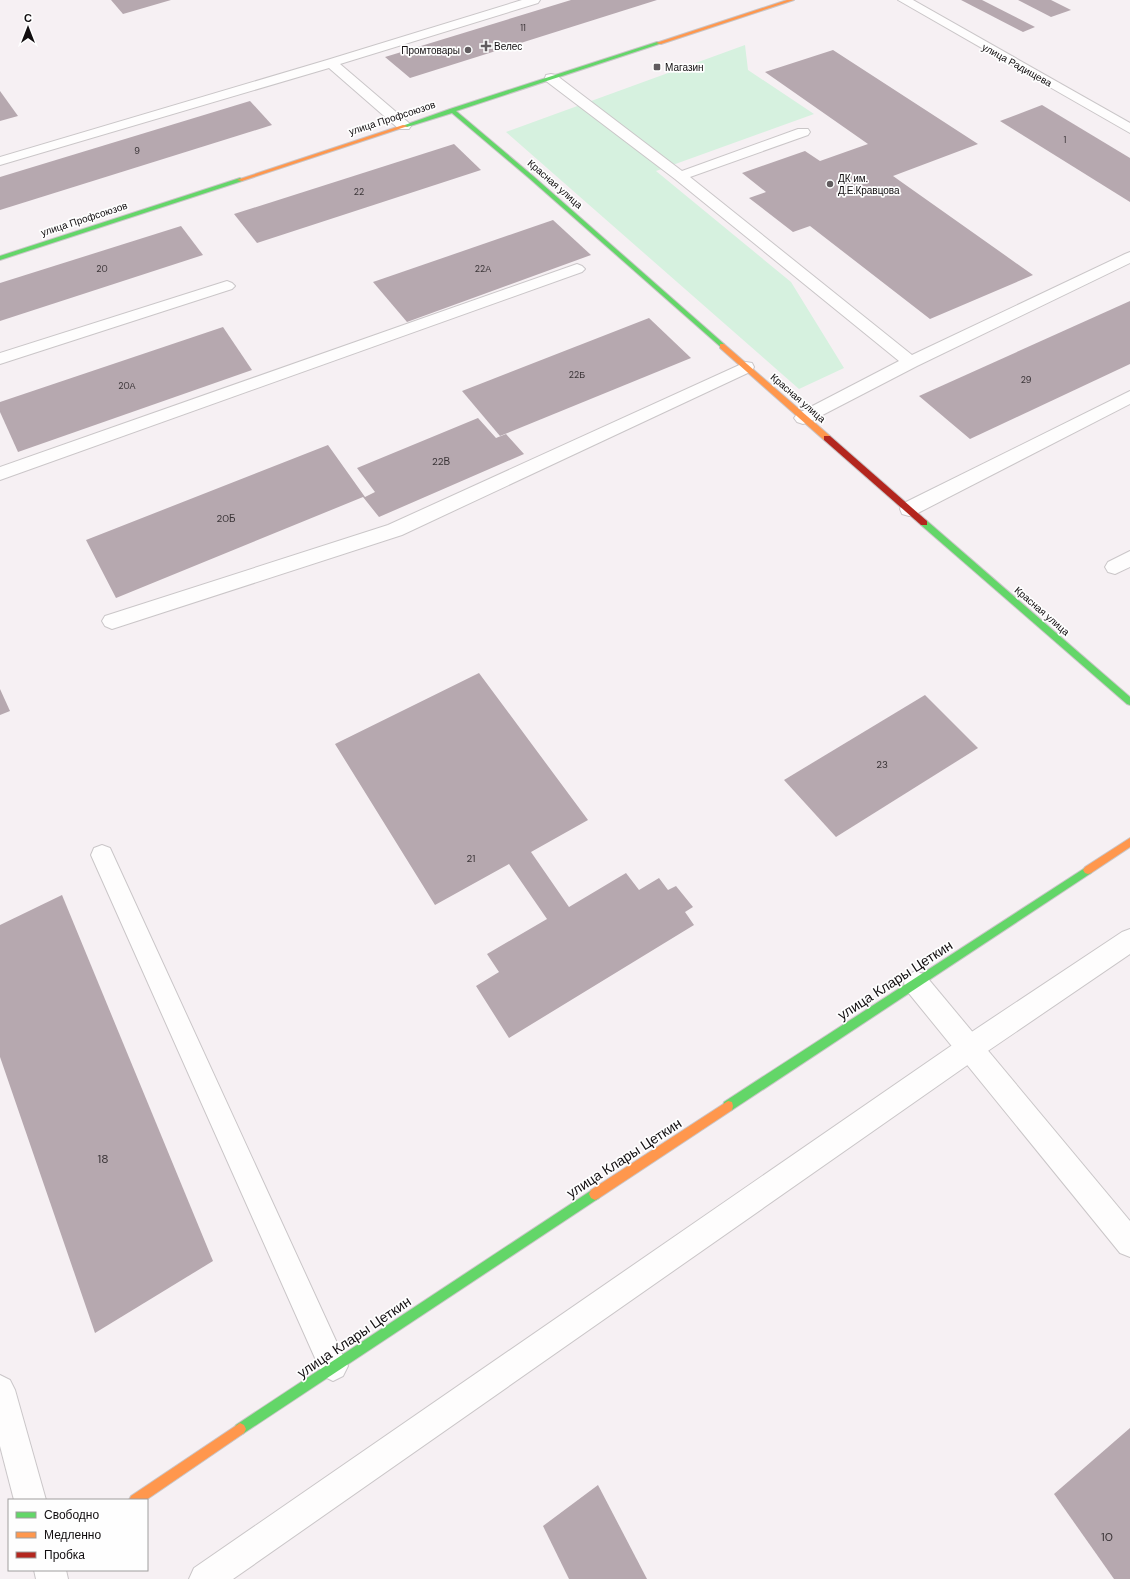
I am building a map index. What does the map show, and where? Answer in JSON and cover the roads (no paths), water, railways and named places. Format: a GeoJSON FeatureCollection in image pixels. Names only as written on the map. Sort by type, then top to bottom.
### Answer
{"type":"FeatureCollection","features":[{"type":"Feature","properties":{"kind":"street"},"geometry":{"type":"LineString","coordinates":[[0,162],[331,63],[534,0]]}},
{"type":"Feature","properties":{"kind":"street","name":"улица Профсоюзов"},"geometry":{"type":"LineString","coordinates":[[0,258],[792,0]]}},
{"type":"Feature","properties":{"kind":"street","name":"улица Радищева"},"geometry":{"type":"LineString","coordinates":[[904,0],[983,47],[1130,129]]}},
{"type":"Feature","properties":{"kind":"street"},"geometry":{"type":"LineString","coordinates":[[331,63],[404,126]]}},
{"type":"Feature","properties":{"kind":"street"},"geometry":{"type":"LineString","coordinates":[[551,78],[680,176],[911,362]]}},
{"type":"Feature","properties":{"kind":"street","name":"Красная улица"},"geometry":{"type":"LineString","coordinates":[[452,110],[532,177],[803,418],[1130,702]]}},
{"type":"Feature","properties":{"kind":"street"},"geometry":{"type":"LineString","coordinates":[[680,176],[803,132]]}},
{"type":"Feature","properties":{"kind":"street"},"geometry":{"type":"LineString","coordinates":[[803,418],[911,362],[1130,257]]}},
{"type":"Feature","properties":{"kind":"street"},"geometry":{"type":"LineString","coordinates":[[0,474],[577,269]]}},
{"type":"Feature","properties":{"kind":"street"},"geometry":{"type":"LineString","coordinates":[[0,359],[227,286]]}},
{"type":"Feature","properties":{"kind":"street"},"geometry":{"type":"LineString","coordinates":[[112,621],[395,530],[746,367]]}},
{"type":"Feature","properties":{"kind":"street"},"geometry":{"type":"LineString","coordinates":[[909,509],[1130,397]]}},
{"type":"Feature","properties":{"kind":"street","name":"улица Клары Цеткин"},"geometry":{"type":"LineString","coordinates":[[136,1499],[333,1366],[1130,842]]}},
{"type":"Feature","properties":{"kind":"street"},"geometry":{"type":"LineString","coordinates":[[102,855],[333,1366]]}},
{"type":"Feature","properties":{"kind":"street"},"geometry":{"type":"LineString","coordinates":[[205,1579],[970,1048],[1130,940]]}},
{"type":"Feature","properties":{"kind":"street"},"geometry":{"type":"LineString","coordinates":[[916,982],[1130,1243]]}},
{"type":"Feature","properties":{"kind":"street"},"geometry":{"type":"LineString","coordinates":[[0,1390],[30,1499]]}},
{"type":"Feature","properties":{"kind":"place","name":"Велес"},"geometry":{"type":"Point","coordinates":[486,46]}},
{"type":"Feature","properties":{"kind":"place","name":"Промтовары"},"geometry":{"type":"Point","coordinates":[468,50]}},
{"type":"Feature","properties":{"kind":"place","name":"Магазин"},"geometry":{"type":"Point","coordinates":[657,67]}},
{"type":"Feature","properties":{"kind":"place","name":"ДК им. Д.Е.Кравцова"},"geometry":{"type":"Point","coordinates":[830,184]}}]}
